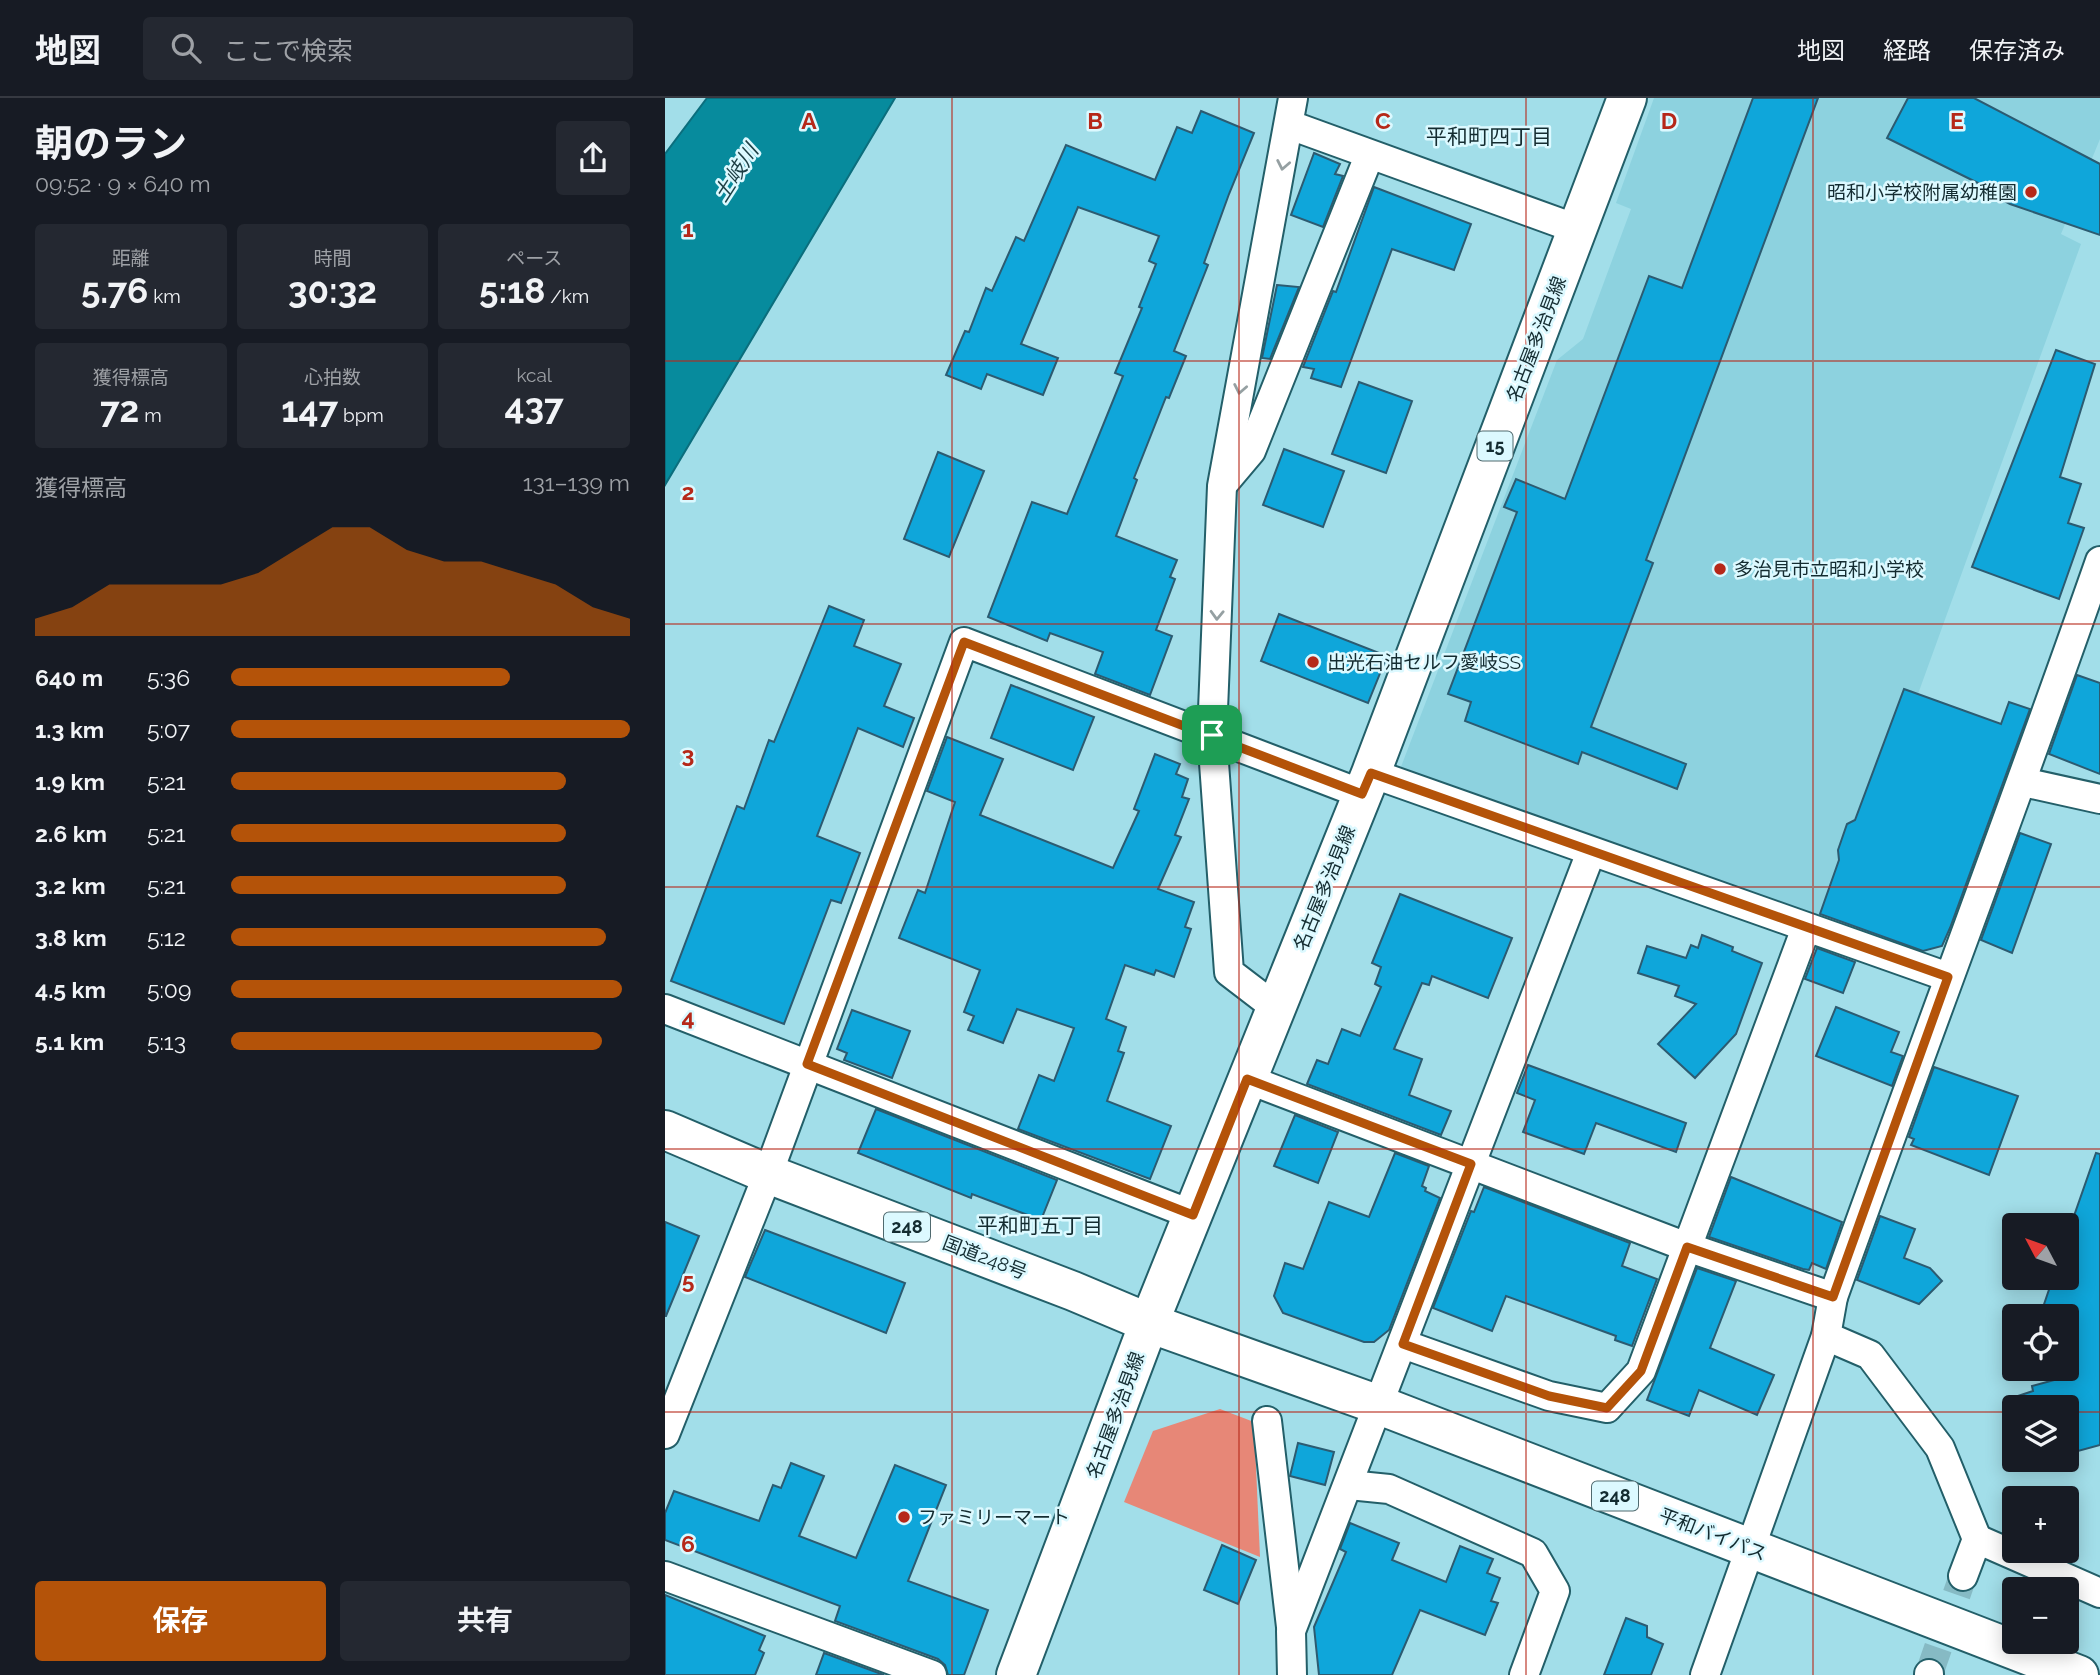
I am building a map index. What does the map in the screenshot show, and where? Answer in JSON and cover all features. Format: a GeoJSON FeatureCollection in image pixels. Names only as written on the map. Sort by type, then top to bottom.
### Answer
{"type":"FeatureCollection","features":[{"type":"Feature","properties":{"kind":"main road","name":"名古屋多治見線"},"geometry":{"type":"LineString","coordinates":[[1016,1675],[1149,1323],[1367,783],[1627,98]]}},
{"type":"Feature","properties":{"kind":"main road","name":"国道248号"},"geometry":{"type":"LineString","coordinates":[[665,1130],[768,1174],[1073,1290],[1149,1323]]}},
{"type":"Feature","properties":{"kind":"main road","name":"平和バイパス"},"geometry":{"type":"LineString","coordinates":[[1149,1323],[1380,1405],[2079,1675]]}},
{"type":"Feature","properties":{"kind":"street"},"geometry":{"type":"LineString","coordinates":[[1276,1008],[1229,972],[1212,735],[1222,486],[1292,112],[1369,156],[1577,229]]}},
{"type":"Feature","properties":{"kind":"street"},"geometry":{"type":"LineString","coordinates":[[1222,486],[1251,451],[1369,156]]}},
{"type":"Feature","properties":{"kind":"street"},"geometry":{"type":"LineString","coordinates":[[1705,1675],[1826,1336],[1833,1297],[2100,561]]}},
{"type":"Feature","properties":{"kind":"street"},"geometry":{"type":"LineString","coordinates":[[665,1434],[768,1174],[964,642],[1212,735],[1591,852],[1948,977]]}},
{"type":"Feature","properties":{"kind":"street"},"geometry":{"type":"LineString","coordinates":[[2022,782],[2100,799]]}},
{"type":"Feature","properties":{"kind":"street"},"geometry":{"type":"LineString","coordinates":[[1291,1632],[1591,852]]}},
{"type":"Feature","properties":{"kind":"street"},"geometry":{"type":"LineString","coordinates":[[1403,1344],[1549,1396],[1607,1408],[1641,1371],[1806,928]]}},
{"type":"Feature","properties":{"kind":"street"},"geometry":{"type":"LineString","coordinates":[[665,1009],[1193,1215]]}},
{"type":"Feature","properties":{"kind":"street"},"geometry":{"type":"LineString","coordinates":[[1247,1079],[1687,1247],[1833,1297]]}},
{"type":"Feature","properties":{"kind":"street"},"geometry":{"type":"LineString","coordinates":[[1826,1336],[1870,1356],[1940,1448],[1977,1538],[1963,1576]]}},
{"type":"Feature","properties":{"kind":"street"},"geometry":{"type":"LineString","coordinates":[[1267,1421],[1291,1632],[1292,1675]]}},
{"type":"Feature","properties":{"kind":"street"},"geometry":{"type":"LineString","coordinates":[[1349,1485],[1388,1489],[1533,1553],[1555,1591],[1524,1675]]}},
{"type":"Feature","properties":{"kind":"street"},"geometry":{"type":"LineString","coordinates":[[1977,1538],[2100,1593]]}},
{"type":"Feature","properties":{"kind":"street"},"geometry":{"type":"LineString","coordinates":[[665,1576],[932,1675]]}},
{"type":"Feature","properties":{"kind":"shaded area","name":"多治見市立昭和小学校"},"geometry":{"type":"Polygon","coordinates":[[[1654,98],[2100,98],[2100,139],[2061,234],[2081,244],[1918,694],[2019,731],[1942,946],[1921,951],[1785,903],[1577,836],[1399,772],[1557,360],[1583,339],[1631,209],[1616,203],[1654,98]]]}},
{"type":"Feature","properties":{"kind":"shaded area"},"geometry":{"type":"Polygon","coordinates":[[[1220,1409],[1254,1422],[1260,1557],[1124,1502],[1153,1431],[1220,1409]]]}},
{"type":"Feature","properties":{"kind":"water","name":"土岐川"},"geometry":{"type":"Polygon","coordinates":[[[707,98],[895,98],[665,485],[665,154],[707,98]]]}},
{"type":"Feature","properties":{"kind":"building"},"geometry":{"type":"Polygon","coordinates":[[[1753,98],[1818,98],[1646,560],[1653,563],[1591,727],[1686,764],[1677,789],[1582,752],[1578,764],[1465,721],[1471,702],[1448,694],[1517,512],[1504,507],[1516,479],[1565,499],[1649,276],[1682,288],[1753,98]]]}},
{"type":"Feature","properties":{"kind":"building","name":"昭和小学校附属幼稚園"},"geometry":{"type":"Polygon","coordinates":[[[1908,98],[1974,98],[2100,164],[2100,235],[2010,204],[1980,188],[1982,185],[1887,138],[1908,98]]]}},
{"type":"Feature","properties":{"kind":"building"},"geometry":{"type":"Polygon","coordinates":[[[1201,111],[1254,133],[1229,194],[1204,263],[1208,265],[1174,351],[1186,356],[1169,398],[1166,397],[1134,478],[1137,480],[1116,536],[1177,560],[1170,577],[1175,579],[1156,630],[1172,636],[1150,695],[1095,674],[1103,652],[1050,633],[1047,641],[988,617],[1032,502],[1067,514],[1123,376],[1115,373],[1142,308],[1139,307],[1156,264],[1149,261],[1159,236],[1078,207],[1021,344],[1058,358],[1043,395],[987,374],[981,389],[946,375],[965,331],[969,332],[986,288],[992,291],[1016,237],[1024,241],[1066,145],[1155,180],[1177,127],[1192,133],[1201,111]]]}},
{"type":"Feature","properties":{"kind":"building"},"geometry":{"type":"Polygon","coordinates":[[[1314,153],[1340,164],[1335,174],[1343,176],[1323,227],[1291,215],[1314,153]]]}},
{"type":"Feature","properties":{"kind":"building"},"geometry":{"type":"Polygon","coordinates":[[[1374,187],[1471,224],[1454,270],[1392,249],[1341,387],[1311,378],[1314,369],[1303,367],[1333,291],[1336,292],[1374,187]]]}},
{"type":"Feature","properties":{"kind":"building"},"geometry":{"type":"Polygon","coordinates":[[[1277,285],[1299,287],[1270,359],[1262,358],[1277,285]]]}},
{"type":"Feature","properties":{"kind":"building"},"geometry":{"type":"Polygon","coordinates":[[[2056,350],[2095,364],[2060,477],[2081,484],[2068,523],[2084,528],[2059,599],[1972,567],[2056,350]]]}},
{"type":"Feature","properties":{"kind":"building"},"geometry":{"type":"Polygon","coordinates":[[[1359,382],[1412,401],[1386,473],[1332,454],[1359,382]]]}},
{"type":"Feature","properties":{"kind":"building"},"geometry":{"type":"Polygon","coordinates":[[[1284,449],[1344,471],[1323,527],[1263,505],[1284,449]]]}},
{"type":"Feature","properties":{"kind":"building"},"geometry":{"type":"Polygon","coordinates":[[[938,452],[984,471],[949,557],[904,539],[938,452]]]}},
{"type":"Feature","properties":{"kind":"building"},"geometry":{"type":"Polygon","coordinates":[[[829,606],[864,620],[854,646],[901,664],[884,706],[914,718],[903,747],[858,728],[817,836],[860,853],[841,903],[831,900],[784,1024],[671,981],[737,806],[744,809],[769,740],[774,742],[829,606]]]}},
{"type":"Feature","properties":{"kind":"building"},"geometry":{"type":"Polygon","coordinates":[[[1279,614],[1387,656],[1368,703],[1261,661],[1279,614]]]}},
{"type":"Feature","properties":{"kind":"building"},"geometry":{"type":"Polygon","coordinates":[[[2077,675],[2100,683],[2100,774],[2049,754],[2077,675]]]}},
{"type":"Feature","properties":{"kind":"building"},"geometry":{"type":"Polygon","coordinates":[[[1011,685],[1094,717],[1073,770],[991,738],[1011,685]]]}},
{"type":"Feature","properties":{"kind":"building"},"geometry":{"type":"Polygon","coordinates":[[[1904,689],[2001,724],[2009,702],[2030,709],[1950,928],[1942,946],[1923,951],[1820,914],[1839,860],[1838,850],[1847,824],[1855,820],[1904,689]]]}},
{"type":"Feature","properties":{"kind":"building"},"geometry":{"type":"Polygon","coordinates":[[[947,737],[1003,759],[980,815],[1113,868],[1139,811],[1134,809],[1155,754],[1180,764],[1176,774],[1188,779],[1182,797],[1189,799],[1175,835],[1181,837],[1158,889],[1194,902],[1185,927],[1191,929],[1174,977],[1156,970],[1154,975],[1125,965],[1106,1019],[1126,1027],[1118,1051],[1124,1053],[1107,1101],[1171,1126],[1150,1179],[1018,1129],[1039,1075],[1054,1081],[1074,1028],[1017,1009],[1003,1043],[968,1030],[974,1016],[964,1012],[980,970],[899,938],[918,890],[925,893],[955,802],[927,791],[947,737]]]}},
{"type":"Feature","properties":{"kind":"building"},"geometry":{"type":"Polygon","coordinates":[[[2020,833],[2051,844],[2012,953],[1981,940],[2020,833]]]}},
{"type":"Feature","properties":{"kind":"building"},"geometry":{"type":"Polygon","coordinates":[[[1400,894],[1512,938],[1488,998],[1432,976],[1429,985],[1422,983],[1394,1049],[1422,1059],[1409,1095],[1451,1111],[1441,1135],[1307,1084],[1317,1060],[1328,1064],[1342,1029],[1360,1036],[1381,987],[1375,984],[1381,967],[1372,963],[1400,894]]]}},
{"type":"Feature","properties":{"kind":"building"},"geometry":{"type":"Polygon","coordinates":[[[1702,935],[1733,947],[1732,951],[1762,963],[1736,1034],[1695,1078],[1658,1044],[1696,1004],[1675,996],[1679,986],[1638,973],[1647,946],[1686,958],[1691,945],[1698,948],[1702,935]]]}},
{"type":"Feature","properties":{"kind":"building"},"geometry":{"type":"Polygon","coordinates":[[[1817,948],[1855,962],[1843,993],[1805,979],[1817,948]]]}},
{"type":"Feature","properties":{"kind":"building"},"geometry":{"type":"Polygon","coordinates":[[[1836,1007],[1899,1032],[1891,1052],[1903,1056],[1892,1086],[1816,1056],[1836,1007]]]}},
{"type":"Feature","properties":{"kind":"building"},"geometry":{"type":"Polygon","coordinates":[[[852,1010],[910,1031],[892,1078],[844,1060],[847,1053],[837,1049],[852,1010]]]}},
{"type":"Feature","properties":{"kind":"building"},"geometry":{"type":"Polygon","coordinates":[[[1528,1065],[1686,1123],[1676,1152],[1596,1123],[1584,1154],[1523,1132],[1535,1100],[1517,1093],[1528,1065]]]}},
{"type":"Feature","properties":{"kind":"building"},"geometry":{"type":"Polygon","coordinates":[[[1934,1067],[2018,1096],[1989,1175],[1911,1145],[1914,1139],[1909,1137],[1934,1067]]]}},
{"type":"Feature","properties":{"kind":"building"},"geometry":{"type":"Polygon","coordinates":[[[876,1109],[1057,1180],[1041,1220],[972,1194],[971,1198],[858,1153],[876,1109]]]}},
{"type":"Feature","properties":{"kind":"building"},"geometry":{"type":"Polygon","coordinates":[[[1295,1115],[1338,1132],[1318,1183],[1274,1166],[1295,1115]]]}},
{"type":"Feature","properties":{"kind":"building"},"geometry":{"type":"Polygon","coordinates":[[[1395,1153],[1429,1166],[1422,1186],[1426,1188],[1425,1191],[1440,1198],[1389,1330],[1374,1342],[1364,1342],[1283,1313],[1274,1296],[1285,1263],[1303,1269],[1329,1202],[1369,1217],[1395,1153]]]}},
{"type":"Feature","properties":{"kind":"building"},"geometry":{"type":"Polygon","coordinates":[[[2096,1153],[2100,1154],[2100,1445],[2079,1451],[2079,1395],[2021,1395],[2033,1391],[2032,1386],[2051,1381],[2079,1381],[2079,1304],[2044,1304],[2049,1290],[2079,1290],[2079,1213],[2075,1213],[2096,1153]]]}},
{"type":"Feature","properties":{"kind":"building"},"geometry":{"type":"Polygon","coordinates":[[[1731,1177],[1842,1222],[1826,1269],[1812,1263],[1809,1270],[1803,1269],[1709,1237],[1731,1177]]]}},
{"type":"Feature","properties":{"kind":"building"},"geometry":{"type":"Polygon","coordinates":[[[1484,1187],[1630,1243],[1622,1266],[1657,1279],[1632,1346],[1615,1340],[1616,1336],[1506,1296],[1492,1331],[1433,1308],[1471,1211],[1474,1212],[1484,1187]]]}},
{"type":"Feature","properties":{"kind":"building"},"geometry":{"type":"Polygon","coordinates":[[[1880,1216],[1915,1229],[1904,1258],[1930,1268],[1942,1281],[1919,1304],[1857,1280],[1880,1216]]]}},
{"type":"Feature","properties":{"kind":"building"},"geometry":{"type":"Polygon","coordinates":[[[665,1222],[699,1236],[666,1316],[665,1316],[665,1222]]]}},
{"type":"Feature","properties":{"kind":"building"},"geometry":{"type":"Polygon","coordinates":[[[765,1230],[905,1283],[886,1333],[745,1277],[765,1230]]]}},
{"type":"Feature","properties":{"kind":"building"},"geometry":{"type":"Polygon","coordinates":[[[1697,1268],[1736,1281],[1710,1348],[1774,1375],[1757,1415],[1699,1390],[1689,1416],[1647,1400],[1697,1268]]]}},
{"type":"Feature","properties":{"kind":"building"},"geometry":{"type":"Polygon","coordinates":[[[1298,1443],[1334,1452],[1325,1485],[1290,1476],[1298,1443]]]}},
{"type":"Feature","properties":{"kind":"building"},"geometry":{"type":"Polygon","coordinates":[[[791,1463],[824,1476],[799,1536],[856,1558],[895,1465],[946,1485],[908,1581],[988,1610],[964,1675],[948,1675],[945,1665],[938,1659],[835,1621],[840,1606],[665,1540],[665,1513],[674,1491],[759,1521],[773,1485],[781,1488],[791,1463]]]}},
{"type":"Feature","properties":{"kind":"building"},"geometry":{"type":"Polygon","coordinates":[[[1350,1523],[1399,1543],[1392,1560],[1446,1582],[1460,1546],[1493,1559],[1487,1573],[1500,1578],[1491,1601],[1498,1603],[1485,1635],[1420,1610],[1392,1675],[1319,1675],[1314,1627],[1346,1552],[1340,1549],[1350,1523]]]}},
{"type":"Feature","properties":{"kind":"building"},"geometry":{"type":"Polygon","coordinates":[[[1222,1545],[1256,1560],[1238,1604],[1204,1590],[1222,1545]]]}},
{"type":"Feature","properties":{"kind":"building"},"geometry":{"type":"Polygon","coordinates":[[[665,1595],[765,1636],[759,1650],[764,1653],[755,1675],[665,1675],[665,1595]]]}},
{"type":"Feature","properties":{"kind":"building"},"geometry":{"type":"Polygon","coordinates":[[[1626,1618],[1647,1626],[1647,1637],[1663,1644],[1651,1675],[1604,1675],[1626,1618]]]}},
{"type":"Feature","properties":{"kind":"building"},"geometry":{"type":"Polygon","coordinates":[[[824,1653],[884,1675],[816,1675],[824,1653]]]}},
{"type":"Feature","properties":{"kind":"tunnel"},"geometry":{"type":"LineString","coordinates":[[1929,1674],[1963,1576]]}},
{"type":"Feature","properties":{"kind":"place","name":"昭和小学校附属幼稚園"},"geometry":{"type":"Point","coordinates":[2031,192]}},
{"type":"Feature","properties":{"kind":"place","name":"多治見市立昭和小学校"},"geometry":{"type":"Point","coordinates":[1720,569]}},
{"type":"Feature","properties":{"kind":"place","name":"出光石油セルフ愛岐SS"},"geometry":{"type":"Point","coordinates":[1313,662]}},
{"type":"Feature","properties":{"kind":"place","name":"ファミリーマート"},"geometry":{"type":"Point","coordinates":[904,1517]}},
{"type":"Feature","properties":{"kind":"district","name":"平和町四丁目"},"geometry":{"type":"Point","coordinates":[1489,137]}},
{"type":"Feature","properties":{"kind":"district","name":"平和町五丁目"},"geometry":{"type":"Point","coordinates":[1040,1226]}},
{"type":"Feature","properties":{"kind":"route"},"geometry":{"type":"LineString","coordinates":[[964,642],[1212,735],[1362,794],[1371,773],[1948,977],[1833,1297],[1687,1247],[1641,1371],[1607,1408],[1549,1396],[1403,1344],[1471,1164],[1247,1079],[1193,1215],[807,1064],[964,642]]}}]}
